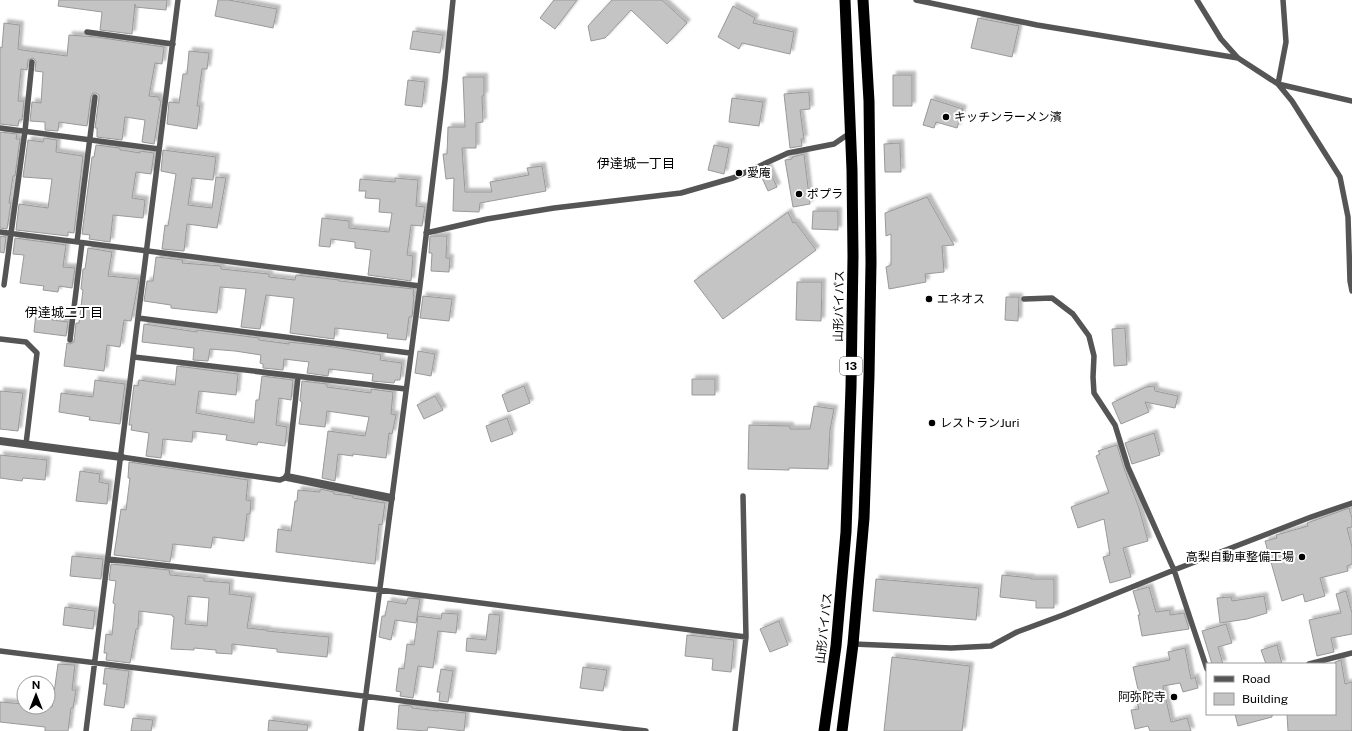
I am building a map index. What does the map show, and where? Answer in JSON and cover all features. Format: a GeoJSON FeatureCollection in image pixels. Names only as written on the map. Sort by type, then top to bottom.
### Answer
{"type":"FeatureCollection","features":[{"type":"Feature","properties":{"kind":"highway","name":"山形バイパス"},"geometry":{"type":"LineString","coordinates":[[824,731],[836,646],[846,532],[853,256],[852,170],[844,0]]}},
{"type":"Feature","properties":{"kind":"highway","name":"13"},"geometry":{"type":"LineString","coordinates":[[842,731],[853,644],[864,518],[870,376],[871,262],[869,116],[863,0]]}},
{"type":"Feature","properties":{"kind":"street"},"geometry":{"type":"LineString","coordinates":[[0,441],[121,457]]}},
{"type":"Feature","properties":{"kind":"street"},"geometry":{"type":"LineString","coordinates":[[287,478],[391,498]]}},
{"type":"Feature","properties":{"kind":"lane"},"geometry":{"type":"LineString","coordinates":[[86,731],[178,0]]}},
{"type":"Feature","properties":{"kind":"lane"},"geometry":{"type":"LineString","coordinates":[[361,731],[420,286],[445,80],[453,0]]}},
{"type":"Feature","properties":{"kind":"lane"},"geometry":{"type":"LineString","coordinates":[[916,0],[1037,25],[1238,58]]}},
{"type":"Feature","properties":{"kind":"lane"},"geometry":{"type":"LineString","coordinates":[[1197,0],[1222,39],[1238,58],[1278,84],[1292,101],[1340,177],[1348,217],[1350,281],[1352,291]]}},
{"type":"Feature","properties":{"kind":"lane"},"geometry":{"type":"LineString","coordinates":[[1278,84],[1286,42],[1283,0]]}},
{"type":"Feature","properties":{"kind":"lane"},"geometry":{"type":"LineString","coordinates":[[87,32],[173,44]]}},
{"type":"Feature","properties":{"kind":"lane"},"geometry":{"type":"LineString","coordinates":[[4,285],[32,62]]}},
{"type":"Feature","properties":{"kind":"lane"},"geometry":{"type":"LineString","coordinates":[[1278,84],[1352,101]]}},
{"type":"Feature","properties":{"kind":"lane"},"geometry":{"type":"LineString","coordinates":[[70,340],[96,97]]}},
{"type":"Feature","properties":{"kind":"lane"},"geometry":{"type":"LineString","coordinates":[[0,128],[159,149]]}},
{"type":"Feature","properties":{"kind":"lane"},"geometry":{"type":"LineString","coordinates":[[426,233],[554,208],[681,193],[733,178],[788,153],[834,144],[850,134]]}},
{"type":"Feature","properties":{"kind":"lane"},"geometry":{"type":"LineString","coordinates":[[0,232],[420,286]]}},
{"type":"Feature","properties":{"kind":"lane"},"geometry":{"type":"LineString","coordinates":[[1024,299],[1052,298],[1073,314],[1089,336],[1094,356],[1092,377],[1094,393],[1115,425],[1128,467],[1174,570],[1206,666]]}},
{"type":"Feature","properties":{"kind":"lane"},"geometry":{"type":"LineString","coordinates":[[138,318],[410,353]]}},
{"type":"Feature","properties":{"kind":"lane"},"geometry":{"type":"LineString","coordinates":[[0,339],[26,342],[37,353],[26,444]]}},
{"type":"Feature","properties":{"kind":"lane"},"geometry":{"type":"LineString","coordinates":[[134,357],[406,390]]}},
{"type":"Feature","properties":{"kind":"lane"},"geometry":{"type":"LineString","coordinates":[[121,457],[280,480],[287,478],[298,377]]}},
{"type":"Feature","properties":{"kind":"lane"},"geometry":{"type":"LineString","coordinates":[[735,731],[746,637],[743,496]]}},
{"type":"Feature","properties":{"kind":"lane"},"geometry":{"type":"LineString","coordinates":[[853,644],[951,648],[991,646],[1017,632],[1311,517],[1352,503]]}},
{"type":"Feature","properties":{"kind":"lane"},"geometry":{"type":"LineString","coordinates":[[108,559],[380,590],[746,637]]}},
{"type":"Feature","properties":{"kind":"lane"},"geometry":{"type":"LineString","coordinates":[[0,651],[646,731]]}},
{"type":"Feature","properties":{"kind":"lane"},"geometry":{"type":"LineString","coordinates":[[1313,663],[1352,653]]}},
{"type":"Feature","properties":{"kind":"building"},"geometry":{"type":"Polygon","coordinates":[[[59,0],[167,0],[166,10],[135,7],[135,4],[132,34],[100,30],[102,12],[58,6],[59,0]]]}},
{"type":"Feature","properties":{"kind":"building"},"geometry":{"type":"Polygon","coordinates":[[[218,0],[229,0],[277,9],[273,28],[215,16],[218,0]]]}},
{"type":"Feature","properties":{"kind":"building"},"geometry":{"type":"Polygon","coordinates":[[[554,0],[577,0],[555,29],[540,18],[554,0]]]}},
{"type":"Feature","properties":{"kind":"building"},"geometry":{"type":"Polygon","coordinates":[[[612,0],[662,0],[687,23],[667,44],[631,10],[605,38],[591,41],[588,26],[612,0]]]}},
{"type":"Feature","properties":{"kind":"building"},"geometry":{"type":"Polygon","coordinates":[[[733,6],[755,18],[753,23],[794,32],[790,54],[742,43],[739,49],[718,37],[733,6]]]}},
{"type":"Feature","properties":{"kind":"building"},"geometry":{"type":"Polygon","coordinates":[[[978,18],[1019,26],[1012,57],[971,48],[978,18]]]}},
{"type":"Feature","properties":{"kind":"building"},"geometry":{"type":"Polygon","coordinates":[[[4,23],[20,25],[18,49],[22,50],[67,56],[69,35],[96,37],[164,47],[162,64],[155,63],[149,96],[159,97],[159,100],[161,101],[154,144],[142,142],[145,120],[125,117],[122,140],[97,137],[97,128],[95,128],[99,95],[96,93],[93,93],[91,96],[87,126],[59,122],[58,131],[45,130],[45,122],[30,121],[32,102],[41,103],[43,72],[35,71],[36,61],[33,58],[28,60],[27,70],[21,69],[18,101],[24,101],[22,120],[19,120],[18,126],[0,124],[0,47],[2,48],[4,23]]]}},
{"type":"Feature","properties":{"kind":"building"},"geometry":{"type":"Polygon","coordinates":[[[413,31],[443,35],[440,53],[410,49],[413,31]]]}},
{"type":"Feature","properties":{"kind":"building"},"geometry":{"type":"Polygon","coordinates":[[[189,51],[209,53],[207,69],[202,69],[197,106],[200,106],[197,129],[167,124],[169,102],[179,103],[183,74],[187,74],[189,51]]]}},
{"type":"Feature","properties":{"kind":"building"},"geometry":{"type":"Polygon","coordinates":[[[893,75],[912,75],[912,106],[893,106],[893,75]]]}},
{"type":"Feature","properties":{"kind":"building"},"geometry":{"type":"Polygon","coordinates":[[[463,77],[484,77],[484,96],[482,96],[483,122],[476,123],[476,148],[462,148],[465,192],[492,192],[490,182],[529,175],[527,168],[542,166],[546,191],[480,203],[479,212],[453,211],[454,178],[446,179],[443,154],[447,154],[448,127],[465,127],[463,77]]]}},
{"type":"Feature","properties":{"kind":"building"},"geometry":{"type":"Polygon","coordinates":[[[408,80],[425,82],[422,107],[405,105],[408,80]]]}},
{"type":"Feature","properties":{"kind":"building"},"geometry":{"type":"Polygon","coordinates":[[[809,92],[810,109],[800,110],[804,139],[801,139],[802,146],[790,148],[784,94],[809,92]]]}},
{"type":"Feature","properties":{"kind":"building"},"geometry":{"type":"Polygon","coordinates":[[[732,98],[763,102],[759,126],[729,122],[732,98]]]}},
{"type":"Feature","properties":{"kind":"building"},"geometry":{"type":"Polygon","coordinates":[[[931,99],[963,109],[957,128],[936,122],[934,128],[923,125],[931,99]]]}},
{"type":"Feature","properties":{"kind":"building"},"geometry":{"type":"Polygon","coordinates":[[[0,132],[17,134],[16,139],[20,139],[15,176],[13,176],[9,203],[11,203],[7,229],[0,228],[0,132]]]}},
{"type":"Feature","properties":{"kind":"building"},"geometry":{"type":"Polygon","coordinates":[[[44,138],[57,140],[56,152],[83,156],[74,233],[68,232],[68,236],[16,230],[19,204],[48,208],[52,179],[23,177],[28,140],[43,142],[44,138]]]}},
{"type":"Feature","properties":{"kind":"building"},"geometry":{"type":"Polygon","coordinates":[[[900,143],[901,172],[885,172],[884,144],[900,143]]]}},
{"type":"Feature","properties":{"kind":"building"},"geometry":{"type":"Polygon","coordinates":[[[96,145],[120,148],[120,150],[140,153],[140,151],[154,153],[151,174],[136,172],[132,198],[145,200],[143,218],[113,215],[110,242],[89,239],[90,235],[82,234],[92,157],[94,157],[96,145]]]}},
{"type":"Feature","properties":{"kind":"building"},"geometry":{"type":"Polygon","coordinates":[[[714,145],[729,148],[724,174],[708,170],[714,145]]]}},
{"type":"Feature","properties":{"kind":"building"},"geometry":{"type":"Polygon","coordinates":[[[163,150],[216,157],[213,180],[192,178],[188,205],[212,208],[216,177],[226,178],[217,228],[187,224],[184,251],[162,249],[165,225],[168,226],[176,174],[161,171],[163,150]]]}},
{"type":"Feature","properties":{"kind":"building"},"geometry":{"type":"Polygon","coordinates":[[[804,154],[810,204],[793,207],[785,160],[804,154]]]}},
{"type":"Feature","properties":{"kind":"building"},"geometry":{"type":"Polygon","coordinates":[[[768,167],[777,187],[768,191],[759,171],[768,167]]]}},
{"type":"Feature","properties":{"kind":"building"},"geometry":{"type":"Polygon","coordinates":[[[395,178],[418,180],[416,206],[425,207],[422,226],[411,225],[407,255],[413,256],[411,281],[368,275],[371,250],[355,248],[355,242],[331,239],[330,247],[319,246],[322,218],[349,221],[349,228],[389,232],[392,213],[379,212],[380,199],[365,198],[366,191],[359,191],[360,179],[395,182],[395,178]]]}},
{"type":"Feature","properties":{"kind":"building"},"geometry":{"type":"Polygon","coordinates":[[[927,197],[954,245],[942,246],[944,272],[925,274],[926,282],[889,289],[886,267],[891,265],[891,234],[886,236],[885,213],[927,197]]]}},
{"type":"Feature","properties":{"kind":"building"},"geometry":{"type":"Polygon","coordinates":[[[813,211],[838,211],[838,230],[812,229],[813,211]]]}},
{"type":"Feature","properties":{"kind":"building"},"geometry":{"type":"Polygon","coordinates":[[[788,212],[793,223],[795,222],[816,250],[723,319],[694,281],[788,212]]]}},
{"type":"Feature","properties":{"kind":"building"},"geometry":{"type":"Polygon","coordinates":[[[0,236],[6,237],[4,253],[0,252],[0,236]]]}},
{"type":"Feature","properties":{"kind":"building"},"geometry":{"type":"Polygon","coordinates":[[[430,236],[447,236],[446,258],[450,258],[449,272],[431,271],[432,253],[429,253],[430,236]]]}},
{"type":"Feature","properties":{"kind":"building"},"geometry":{"type":"Polygon","coordinates":[[[15,238],[66,245],[63,267],[75,268],[72,288],[59,286],[58,292],[43,290],[44,286],[20,283],[24,255],[13,254],[15,238]]]}},
{"type":"Feature","properties":{"kind":"building"},"geometry":{"type":"Polygon","coordinates":[[[88,248],[112,252],[108,276],[139,279],[131,321],[124,320],[120,347],[107,345],[104,371],[64,366],[67,343],[70,344],[74,342],[76,323],[79,323],[83,290],[81,289],[83,269],[85,269],[88,248]]]}},
{"type":"Feature","properties":{"kind":"building"},"geometry":{"type":"Polygon","coordinates":[[[156,257],[183,260],[182,263],[221,266],[221,269],[269,274],[269,277],[295,280],[296,275],[414,289],[412,317],[409,317],[406,340],[387,338],[388,334],[335,328],[334,339],[290,333],[294,298],[266,295],[260,329],[241,327],[246,289],[220,287],[217,313],[171,308],[171,305],[144,301],[147,281],[153,281],[156,257]]]}},
{"type":"Feature","properties":{"kind":"building"},"geometry":{"type":"Polygon","coordinates":[[[797,282],[822,282],[821,321],[796,320],[797,282]]]}},
{"type":"Feature","properties":{"kind":"building"},"geometry":{"type":"Polygon","coordinates":[[[423,296],[452,299],[449,321],[420,318],[423,296]]]}},
{"type":"Feature","properties":{"kind":"building"},"geometry":{"type":"Polygon","coordinates":[[[1006,297],[1019,297],[1018,321],[1005,320],[1006,297]]]}},
{"type":"Feature","properties":{"kind":"building"},"geometry":{"type":"Polygon","coordinates":[[[36,313],[53,315],[52,320],[68,322],[66,336],[34,332],[36,313]]]}},
{"type":"Feature","properties":{"kind":"building"},"geometry":{"type":"Polygon","coordinates":[[[144,324],[197,332],[197,330],[259,338],[259,340],[289,344],[289,342],[333,347],[381,355],[380,360],[402,363],[400,380],[395,380],[394,383],[372,381],[373,374],[329,369],[328,376],[307,373],[309,362],[284,359],[283,370],[263,368],[263,364],[260,363],[261,355],[235,351],[210,349],[208,361],[193,360],[194,348],[142,342],[144,324]]]}},
{"type":"Feature","properties":{"kind":"building"},"geometry":{"type":"Polygon","coordinates":[[[1125,328],[1127,365],[1114,366],[1112,329],[1125,328]]]}},
{"type":"Feature","properties":{"kind":"building"},"geometry":{"type":"Polygon","coordinates":[[[418,351],[435,354],[431,376],[415,373],[418,351]]]}},
{"type":"Feature","properties":{"kind":"building"},"geometry":{"type":"Polygon","coordinates":[[[177,366],[238,374],[236,395],[199,391],[196,413],[254,423],[256,400],[259,400],[262,376],[293,380],[291,400],[279,398],[276,425],[287,427],[285,446],[258,442],[257,445],[226,440],[227,435],[193,431],[192,442],[163,439],[161,458],[146,456],[149,433],[131,430],[132,425],[129,425],[134,385],[138,386],[139,380],[175,385],[177,366]]]}},
{"type":"Feature","properties":{"kind":"building"},"geometry":{"type":"Polygon","coordinates":[[[692,379],[715,379],[715,395],[692,395],[692,379]]]}},
{"type":"Feature","properties":{"kind":"building"},"geometry":{"type":"Polygon","coordinates":[[[95,380],[125,384],[120,424],[89,420],[90,417],[59,412],[61,393],[93,397],[95,380]]]}},
{"type":"Feature","properties":{"kind":"building"},"geometry":{"type":"Polygon","coordinates":[[[302,381],[327,384],[327,387],[371,393],[371,389],[393,392],[391,414],[396,415],[392,434],[389,433],[386,458],[353,454],[353,456],[338,454],[335,481],[322,478],[328,431],[365,436],[369,417],[327,411],[325,427],[299,424],[302,402],[300,401],[302,381]]]}},
{"type":"Feature","properties":{"kind":"building"},"geometry":{"type":"Polygon","coordinates":[[[524,386],[530,403],[508,412],[502,395],[524,386]]]}},
{"type":"Feature","properties":{"kind":"building"},"geometry":{"type":"Polygon","coordinates":[[[1154,386],[1155,391],[1178,396],[1175,408],[1145,402],[1149,412],[1121,424],[1112,403],[1146,387],[1154,386]]]}},
{"type":"Feature","properties":{"kind":"building"},"geometry":{"type":"Polygon","coordinates":[[[0,391],[23,393],[18,431],[0,429],[0,391]]]}},
{"type":"Feature","properties":{"kind":"building"},"geometry":{"type":"Polygon","coordinates":[[[435,396],[443,410],[424,419],[417,405],[435,396]]]}},
{"type":"Feature","properties":{"kind":"building"},"geometry":{"type":"Polygon","coordinates":[[[814,406],[834,409],[830,430],[828,469],[748,469],[749,425],[790,426],[790,429],[810,429],[814,406]]]}},
{"type":"Feature","properties":{"kind":"building"},"geometry":{"type":"Polygon","coordinates":[[[507,418],[513,434],[491,442],[486,426],[507,418]]]}},
{"type":"Feature","properties":{"kind":"building"},"geometry":{"type":"Polygon","coordinates":[[[1154,433],[1160,455],[1132,464],[1125,443],[1154,433]]]}},
{"type":"Feature","properties":{"kind":"building"},"geometry":{"type":"Polygon","coordinates":[[[1117,445],[1139,508],[1148,541],[1123,548],[1131,577],[1110,583],[1103,557],[1110,555],[1104,519],[1078,528],[1071,507],[1109,493],[1096,456],[1100,454],[1098,451],[1117,445]]]}},
{"type":"Feature","properties":{"kind":"building"},"geometry":{"type":"Polygon","coordinates":[[[0,455],[47,460],[45,480],[23,478],[22,481],[0,478],[0,455]]]}},
{"type":"Feature","properties":{"kind":"building"},"geometry":{"type":"Polygon","coordinates":[[[129,462],[248,480],[246,500],[251,501],[250,514],[247,514],[244,541],[213,537],[211,548],[173,544],[170,562],[114,555],[121,509],[126,510],[130,478],[128,478],[129,462]]]}},
{"type":"Feature","properties":{"kind":"building"},"geometry":{"type":"Polygon","coordinates":[[[80,471],[100,474],[99,482],[109,484],[107,504],[76,501],[80,471]]]}},
{"type":"Feature","properties":{"kind":"building"},"geometry":{"type":"Polygon","coordinates":[[[320,489],[334,492],[334,494],[353,496],[353,498],[385,503],[382,525],[379,524],[375,564],[276,552],[278,529],[291,531],[298,490],[320,492],[320,489]]]}},
{"type":"Feature","properties":{"kind":"building"},"geometry":{"type":"Polygon","coordinates":[[[1349,508],[1352,518],[1352,527],[1347,528],[1352,547],[1352,564],[1347,566],[1348,571],[1320,578],[1325,596],[1305,602],[1303,594],[1282,601],[1265,541],[1277,538],[1276,535],[1308,526],[1307,523],[1349,508]]]}},
{"type":"Feature","properties":{"kind":"building"},"geometry":{"type":"Polygon","coordinates":[[[72,556],[103,559],[101,579],[70,576],[72,556]]]}},
{"type":"Feature","properties":{"kind":"building"},"geometry":{"type":"Polygon","coordinates":[[[111,564],[169,570],[170,575],[204,578],[204,581],[230,583],[229,594],[252,597],[247,628],[329,637],[327,657],[277,652],[277,649],[232,644],[232,654],[216,653],[216,650],[194,648],[194,650],[171,649],[174,617],[172,615],[139,611],[138,629],[136,629],[130,663],[106,660],[107,653],[104,653],[106,634],[112,635],[115,604],[113,603],[116,581],[109,580],[111,564]],[[188,596],[185,624],[207,626],[209,598],[188,596]]]}},
{"type":"Feature","properties":{"kind":"building"},"geometry":{"type":"Polygon","coordinates":[[[1002,575],[1031,579],[1054,579],[1054,608],[1036,608],[1036,601],[1000,597],[1002,575]]]}},
{"type":"Feature","properties":{"kind":"building"},"geometry":{"type":"Polygon","coordinates":[[[876,579],[979,588],[976,620],[873,611],[876,579]]]}},
{"type":"Feature","properties":{"kind":"building"},"geometry":{"type":"Polygon","coordinates":[[[1149,587],[1156,612],[1170,610],[1170,615],[1184,613],[1189,629],[1142,636],[1138,615],[1140,615],[1133,591],[1149,587]]]}},
{"type":"Feature","properties":{"kind":"building"},"geometry":{"type":"Polygon","coordinates":[[[1346,591],[1352,613],[1352,634],[1331,638],[1334,652],[1317,656],[1309,620],[1341,613],[1336,594],[1346,591]]]}},
{"type":"Feature","properties":{"kind":"building"},"geometry":{"type":"Polygon","coordinates":[[[1264,596],[1267,613],[1247,619],[1220,623],[1217,598],[1231,597],[1232,601],[1264,596]]]}},
{"type":"Feature","properties":{"kind":"building"},"geometry":{"type":"Polygon","coordinates":[[[408,598],[420,599],[416,623],[395,620],[391,640],[379,637],[382,616],[385,616],[388,601],[406,604],[408,598]]]}},
{"type":"Feature","properties":{"kind":"building"},"geometry":{"type":"Polygon","coordinates":[[[65,607],[95,611],[93,629],[63,625],[65,607]]]}},
{"type":"Feature","properties":{"kind":"building"},"geometry":{"type":"Polygon","coordinates":[[[442,613],[458,614],[456,633],[438,631],[433,668],[418,666],[413,698],[400,696],[401,692],[396,691],[399,668],[404,669],[407,644],[414,645],[418,616],[441,619],[442,613]]]}},
{"type":"Feature","properties":{"kind":"building"},"geometry":{"type":"Polygon","coordinates":[[[489,614],[500,615],[496,654],[466,651],[467,638],[486,640],[489,614]]]}},
{"type":"Feature","properties":{"kind":"building"},"geometry":{"type":"Polygon","coordinates":[[[779,621],[788,645],[770,652],[760,629],[779,621]]]}},
{"type":"Feature","properties":{"kind":"building"},"geometry":{"type":"Polygon","coordinates":[[[1226,624],[1232,643],[1218,647],[1223,663],[1212,663],[1202,631],[1226,624]]]}},
{"type":"Feature","properties":{"kind":"building"},"geometry":{"type":"Polygon","coordinates":[[[687,635],[734,640],[731,672],[712,670],[713,659],[685,656],[687,635]]]}},
{"type":"Feature","properties":{"kind":"building"},"geometry":{"type":"Polygon","coordinates":[[[1277,645],[1282,663],[1266,663],[1261,650],[1277,645]]]}},
{"type":"Feature","properties":{"kind":"building"},"geometry":{"type":"Polygon","coordinates":[[[1185,648],[1191,679],[1195,677],[1198,688],[1183,692],[1180,683],[1163,686],[1171,722],[1187,718],[1191,731],[1150,731],[1148,726],[1135,729],[1131,710],[1139,709],[1135,695],[1139,694],[1133,667],[1170,660],[1168,652],[1185,648]]]}},
{"type":"Feature","properties":{"kind":"building"},"geometry":{"type":"Polygon","coordinates":[[[892,657],[970,666],[962,731],[884,731],[892,657]]]}},
{"type":"Feature","properties":{"kind":"building"},"geometry":{"type":"Polygon","coordinates":[[[1341,660],[1345,684],[1352,682],[1352,731],[1288,731],[1287,715],[1336,715],[1335,662],[1341,660]]]}},
{"type":"Feature","properties":{"kind":"building"},"geometry":{"type":"Polygon","coordinates":[[[58,664],[75,665],[72,690],[76,690],[73,708],[71,708],[68,731],[45,731],[45,727],[0,722],[0,702],[16,703],[16,715],[56,715],[56,678],[58,664]]]}},
{"type":"Feature","properties":{"kind":"building"},"geometry":{"type":"Polygon","coordinates":[[[583,667],[607,670],[603,691],[580,688],[583,667]]]}},
{"type":"Feature","properties":{"kind":"building"},"geometry":{"type":"Polygon","coordinates":[[[105,668],[129,671],[124,708],[104,705],[107,684],[103,684],[105,668]]]}},
{"type":"Feature","properties":{"kind":"building"},"geometry":{"type":"Polygon","coordinates":[[[441,669],[453,671],[448,702],[439,701],[440,692],[437,692],[441,669]]]}},
{"type":"Feature","properties":{"kind":"building"},"geometry":{"type":"Polygon","coordinates":[[[399,705],[412,706],[412,708],[466,713],[464,731],[428,727],[427,731],[397,729],[399,705]]]}},
{"type":"Feature","properties":{"kind":"building"},"geometry":{"type":"Polygon","coordinates":[[[1235,715],[1272,715],[1272,717],[1238,726],[1235,715]]]}},
{"type":"Feature","properties":{"kind":"building"},"geometry":{"type":"Polygon","coordinates":[[[133,718],[153,720],[151,731],[131,731],[133,718]]]}},
{"type":"Feature","properties":{"kind":"building"},"geometry":{"type":"Polygon","coordinates":[[[269,720],[308,725],[307,731],[268,731],[269,720]]]}},
{"type":"Feature","properties":{"kind":"place","name":"キッチンラーメン濱"},"geometry":{"type":"Point","coordinates":[946,117]}},
{"type":"Feature","properties":{"kind":"place","name":"愛庵"},"geometry":{"type":"Point","coordinates":[739,173]}},
{"type":"Feature","properties":{"kind":"place","name":"ポプラ"},"geometry":{"type":"Point","coordinates":[799,194]}},
{"type":"Feature","properties":{"kind":"place","name":"エネオス"},"geometry":{"type":"Point","coordinates":[929,299]}},
{"type":"Feature","properties":{"kind":"place","name":"レストランJuri"},"geometry":{"type":"Point","coordinates":[932,423]}},
{"type":"Feature","properties":{"kind":"place","name":"高梨自動車整備工場"},"geometry":{"type":"Point","coordinates":[1302,557]}},
{"type":"Feature","properties":{"kind":"place","name":"阿弥陀寺"},"geometry":{"type":"Point","coordinates":[1174,697]}},
{"type":"Feature","properties":{"kind":"district","name":"伊達城一丁目"},"geometry":{"type":"Point","coordinates":[636,163]}},
{"type":"Feature","properties":{"kind":"district","name":"伊達城二丁目"},"geometry":{"type":"Point","coordinates":[64,312]}}]}
